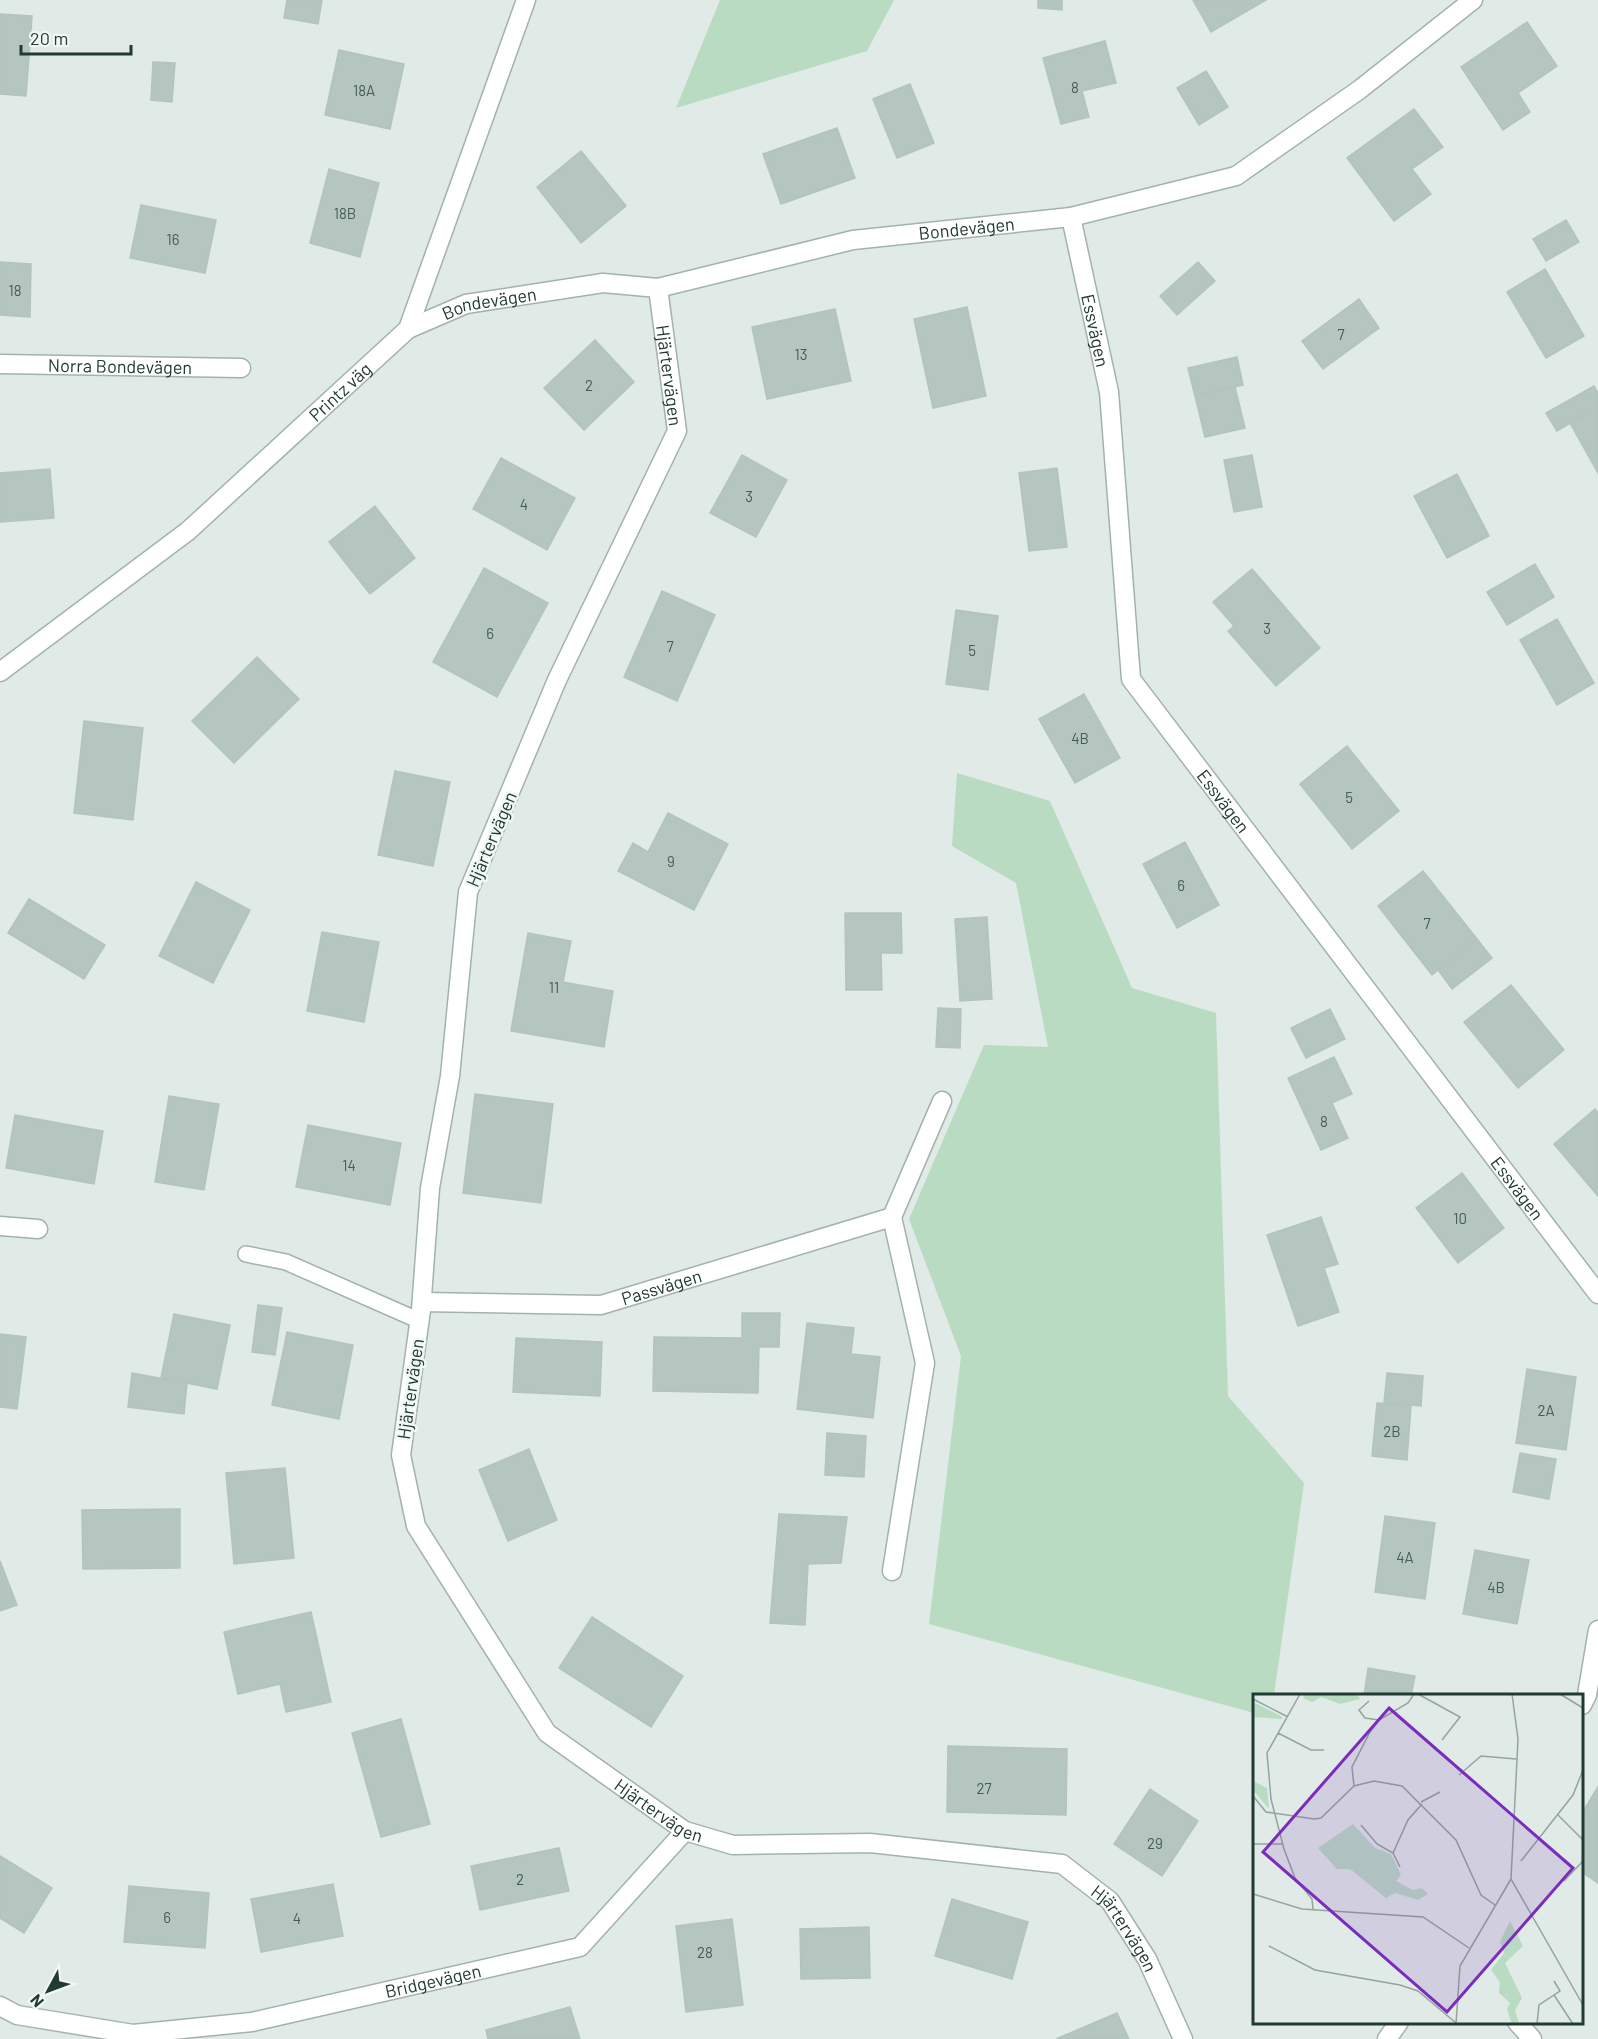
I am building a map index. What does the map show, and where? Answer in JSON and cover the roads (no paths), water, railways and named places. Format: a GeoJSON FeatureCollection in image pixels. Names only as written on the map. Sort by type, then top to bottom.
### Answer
{"type":"FeatureCollection","features":[{"type":"Feature","properties":{"kind":"street","name":"Printz väg"},"geometry":{"type":"LineString","coordinates":[[0,672],[188,531],[408,329],[526,0]]}},
{"type":"Feature","properties":{"kind":"street","name":"Bondevägen"},"geometry":{"type":"LineString","coordinates":[[408,329],[466,304],[603,282],[658,288],[853,240],[1071,217],[1236,176],[1359,90],[1473,0]]}},
{"type":"Feature","properties":{"kind":"street","name":"Essvägen"},"geometry":{"type":"LineString","coordinates":[[1071,217],[1109,392],[1131,679],[1598,1294]]}},
{"type":"Feature","properties":{"kind":"street","name":"Hjärtervägen"},"geometry":{"type":"LineString","coordinates":[[658,288],[677,431],[558,680],[468,892],[450,1076],[430,1188],[420,1322],[401,1455],[416,1526],[547,1732],[685,1831],[733,1845],[870,1843],[1062,1864],[1110,1901],[1147,1959],[1183,2039]]}},
{"type":"Feature","properties":{"kind":"street","name":"Norra Bondevägen"},"geometry":{"type":"LineString","coordinates":[[0,364],[241,368]]}},
{"type":"Feature","properties":{"kind":"street"},"geometry":{"type":"LineString","coordinates":[[892,1572],[926,1363],[892,1217],[942,1101]]}},
{"type":"Feature","properties":{"kind":"street","name":"Passvägen"},"geometry":{"type":"LineString","coordinates":[[422,1302],[601,1305],[892,1217]]}},
{"type":"Feature","properties":{"kind":"street"},"geometry":{"type":"LineString","coordinates":[[0,1226],[38,1229]]}},
{"type":"Feature","properties":{"kind":"street"},"geometry":{"type":"LineString","coordinates":[[1583,1702],[1587,1695],[1598,1630]]}},
{"type":"Feature","properties":{"kind":"street","name":"Bridgevägen"},"geometry":{"type":"LineString","coordinates":[[0,2006],[17,2016],[135,2036],[252,2022],[580,1947],[685,1831]]}},
{"type":"Feature","properties":{"kind":"street"},"geometry":{"type":"LineString","coordinates":[[1387,2039],[1398,2024]]}},
{"type":"Feature","properties":{"kind":"street"},"geometry":{"type":"LineString","coordinates":[[1519,2024],[1533,2039]]}},
{"type":"Feature","properties":{"kind":"lane"},"geometry":{"type":"LineString","coordinates":[[246,1254],[286,1262],[420,1322]]}}]}
